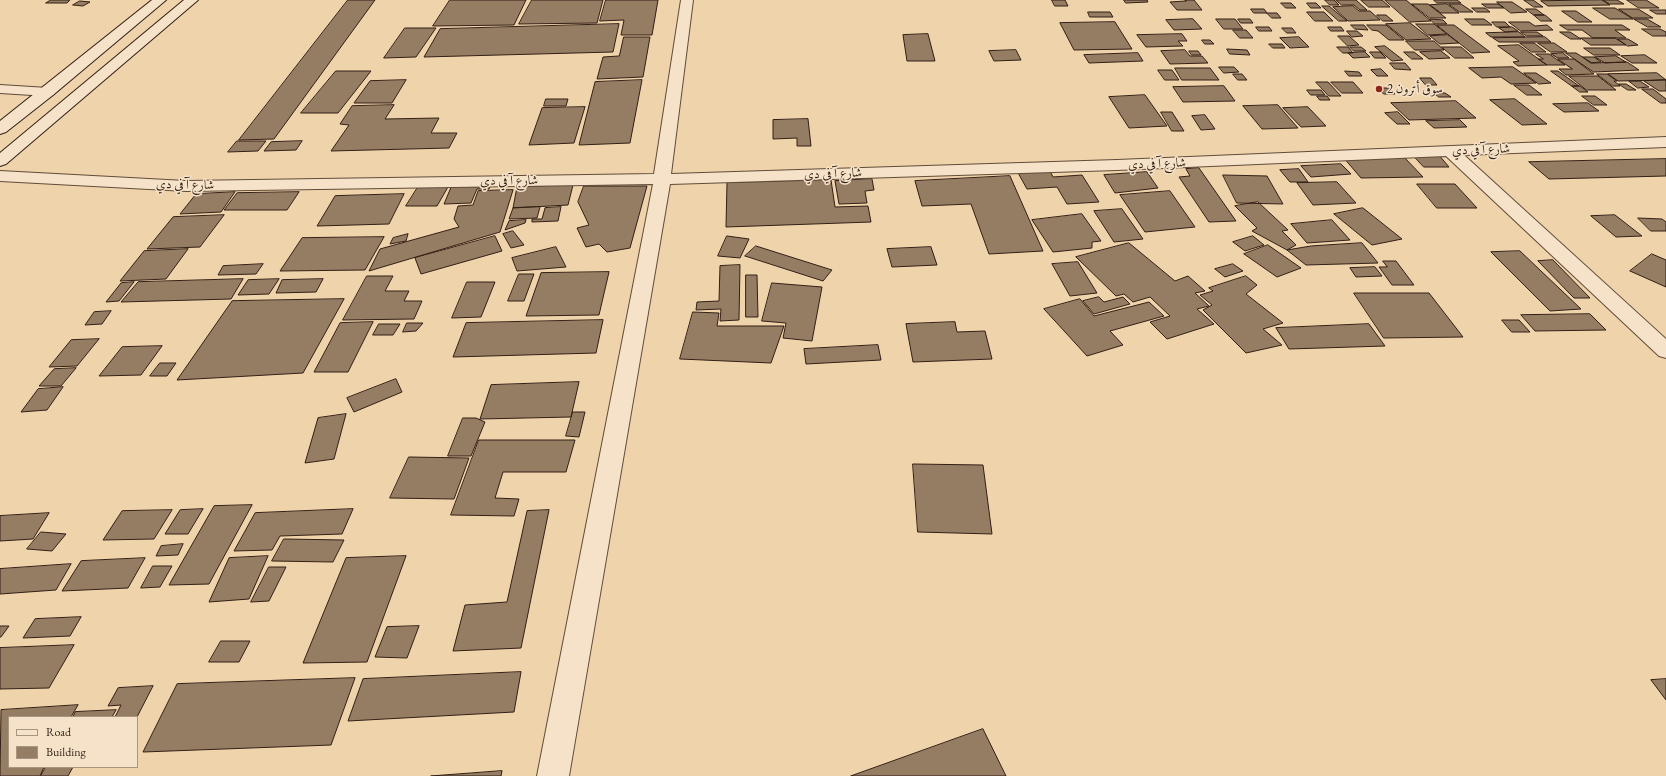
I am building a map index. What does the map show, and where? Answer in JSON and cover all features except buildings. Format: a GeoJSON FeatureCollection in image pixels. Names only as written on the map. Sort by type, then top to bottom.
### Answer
{"type":"FeatureCollection","features":[{"type":"Feature","properties":{"kind":"street"},"geometry":{"type":"LineString","coordinates":[[0,129],[48,92],[160,0]]}},
{"type":"Feature","properties":{"kind":"street"},"geometry":{"type":"LineString","coordinates":[[0,161],[192,0]]}},
{"type":"Feature","properties":{"kind":"street"},"geometry":{"type":"LineString","coordinates":[[554,776],[662,179],[687,0]]}},
{"type":"Feature","properties":{"kind":"street","name":"شارع آ في دي"},"geometry":{"type":"LineString","coordinates":[[0,176],[186,186],[662,179],[1117,165],[1666,142]]}},
{"type":"Feature","properties":{"kind":"street"},"geometry":{"type":"LineString","coordinates":[[1450,151],[1666,351]]}},
{"type":"Feature","properties":{"kind":"lane"},"geometry":{"type":"LineString","coordinates":[[0,89],[48,92]]}},
{"type":"Feature","properties":{"kind":"place","name":"سوق أترون 2"},"geometry":{"type":"Point","coordinates":[1379,89]}}]}
